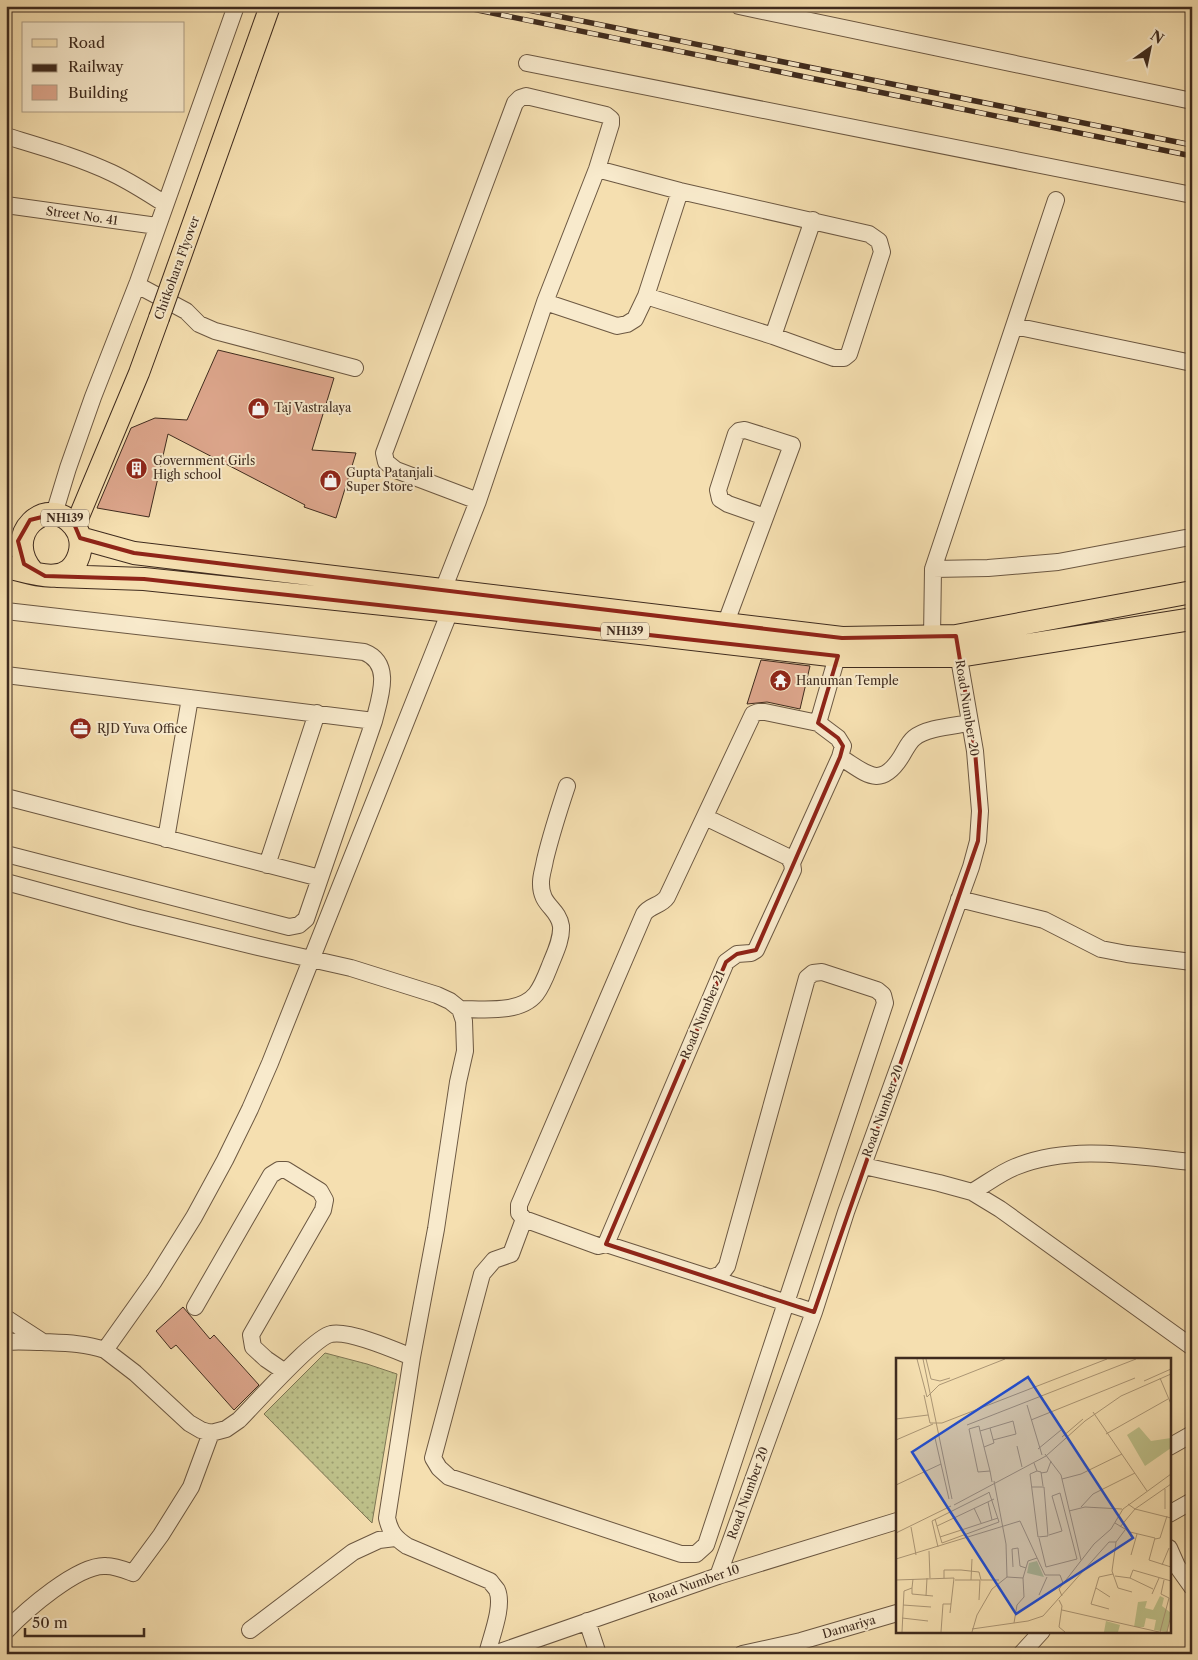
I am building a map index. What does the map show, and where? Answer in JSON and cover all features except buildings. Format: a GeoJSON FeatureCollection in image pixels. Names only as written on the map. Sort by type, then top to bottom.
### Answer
{"type":"FeatureCollection","features":[{"type":"Feature","properties":{"kind":"highway","name":"NH139"},"geometry":{"type":"LineString","coordinates":[[33,572],[24,564],[19,553],[18,541],[14,530],[42,515],[54,514],[65,518],[77,532],[81,550],[77,562],[68,571],[57,576]]}},
{"type":"Feature","properties":{"kind":"highway","name":"NH139"},"geometry":{"type":"LineString","coordinates":[[77,532],[134,553],[451,598],[840,647],[957,646],[1192,619]]}},
{"type":"Feature","properties":{"kind":"highway","name":"NH139"},"geometry":{"type":"LineString","coordinates":[[6,567],[45,576],[144,579],[451,598],[725,624],[840,647],[932,637],[957,646],[1192,592]]}},
{"type":"Feature","properties":{"kind":"main road","name":"Chitkohara Flyover"},"geometry":{"type":"LineString","coordinates":[[77,532],[92,487],[139,373],[270,6]]}},
{"type":"Feature","properties":{"kind":"street"},"geometry":{"type":"LineString","coordinates":[[54,514],[93,397],[137,284],[236,6]]}},
{"type":"Feature","properties":{"kind":"street"},"geometry":{"type":"LineString","coordinates":[[739,6],[1192,101]]}},
{"type":"Feature","properties":{"kind":"street"},"geometry":{"type":"LineString","coordinates":[[528,63],[1192,195]]}},
{"type":"Feature","properties":{"kind":"street"},"geometry":{"type":"LineString","coordinates":[[105,1350],[154,1281],[194,1217],[225,1160],[270,1064],[451,598],[478,501],[545,302],[597,170],[612,124],[611,119],[606,115],[526,96],[520,98],[516,103],[384,453],[386,462],[396,470],[478,501]]}},
{"type":"Feature","properties":{"kind":"street"},"geometry":{"type":"LineString","coordinates":[[6,136],[41,146],[111,172],[165,204]]}},
{"type":"Feature","properties":{"kind":"street"},"geometry":{"type":"LineString","coordinates":[[597,170],[869,234],[879,241],[882,252],[849,354],[844,358],[834,358],[773,336],[646,296]]}},
{"type":"Feature","properties":{"kind":"street"},"geometry":{"type":"LineString","coordinates":[[545,302],[617,326],[627,324],[635,319],[646,296],[680,191]]}},
{"type":"Feature","properties":{"kind":"street"},"geometry":{"type":"LineString","coordinates":[[932,637],[933,570],[1056,200]]}},
{"type":"Feature","properties":{"kind":"street","name":"Street No. 41"},"geometry":{"type":"LineString","coordinates":[[6,205],[157,226]]}},
{"type":"Feature","properties":{"kind":"street"},"geometry":{"type":"LineString","coordinates":[[773,336],[813,220]]}},
{"type":"Feature","properties":{"kind":"street"},"geometry":{"type":"LineString","coordinates":[[137,284],[186,311],[199,324],[215,331],[355,368]]}},
{"type":"Feature","properties":{"kind":"street"},"geometry":{"type":"LineString","coordinates":[[1014,326],[1192,363]]}},
{"type":"Feature","properties":{"kind":"street"},"geometry":{"type":"LineString","coordinates":[[725,624],[792,445],[745,430],[739,431],[736,434],[718,490],[720,499],[728,504],[765,517]]}},
{"type":"Feature","properties":{"kind":"street"},"geometry":{"type":"LineString","coordinates":[[933,570],[988,568],[1058,562],[1185,538]]}},
{"type":"Feature","properties":{"kind":"street"},"geometry":{"type":"LineString","coordinates":[[6,611],[364,652],[373,655],[382,669],[382,688],[374,720],[306,919],[299,925],[288,927],[6,854]]}},
{"type":"Feature","properties":{"kind":"street","name":"Road Number 20"},"geometry":{"type":"LineString","coordinates":[[718,1576],[814,1312],[846,1212],[971,867],[978,841],[980,811],[975,751],[957,646]]}},
{"type":"Feature","properties":{"kind":"street"},"geometry":{"type":"LineString","coordinates":[[818,723],[840,647]]}},
{"type":"Feature","properties":{"kind":"street"},"geometry":{"type":"LineString","coordinates":[[6,675],[374,720]]}},
{"type":"Feature","properties":{"kind":"street"},"geometry":{"type":"LineString","coordinates":[[166,839],[190,698]]}},
{"type":"Feature","properties":{"kind":"street"},"geometry":{"type":"LineString","coordinates":[[814,1312],[524,1219],[519,1213],[519,1205],[644,914],[648,909],[663,902],[667,897],[753,714],[765,712],[818,723],[838,738],[843,746],[840,758],[868,774],[877,776],[887,774],[893,769],[912,739],[922,732],[969,723]]}},
{"type":"Feature","properties":{"kind":"street"},"geometry":{"type":"LineString","coordinates":[[267,865],[317,714]]}},
{"type":"Feature","properties":{"kind":"street","name":"Road Number 21"},"geometry":{"type":"LineString","coordinates":[[602,1245],[726,962],[737,954],[750,953],[756,950],[793,870],[792,863],[840,758]]}},
{"type":"Feature","properties":{"kind":"street"},"geometry":{"type":"LineString","coordinates":[[460,1009],[505,1008],[522,1005],[536,995],[545,979],[561,936],[561,927],[559,919],[544,901],[540,881],[567,786]]}},
{"type":"Feature","properties":{"kind":"street"},"geometry":{"type":"LineString","coordinates":[[6,797],[320,878]]}},
{"type":"Feature","properties":{"kind":"street"},"geometry":{"type":"LineString","coordinates":[[705,817],[788,857],[792,863]]}},
{"type":"Feature","properties":{"kind":"street"},"geometry":{"type":"LineString","coordinates":[[6,882],[258,948],[352,968],[437,995],[450,1001],[460,1009],[464,1021],[465,1051],[458,1082],[436,1229],[412,1357],[386,1518],[395,1538],[407,1546],[490,1581],[496,1588],[499,1597],[498,1609],[487,1654]]}},
{"type":"Feature","properties":{"kind":"street"},"geometry":{"type":"LineString","coordinates":[[958,899],[1044,920],[1101,949],[1192,962]]}},
{"type":"Feature","properties":{"kind":"street"},"geometry":{"type":"LineString","coordinates":[[524,1219],[512,1254],[494,1260],[482,1274],[433,1458],[439,1468],[449,1477],[682,1554],[696,1554],[706,1545],[885,1003],[883,995],[877,990],[822,972],[813,973],[808,978],[727,1266],[721,1274],[710,1278]]}},
{"type":"Feature","properties":{"kind":"street"},"geometry":{"type":"LineString","coordinates":[[972,1192],[1012,1168],[1038,1159],[1073,1154],[1112,1153],[1192,1162]]}},
{"type":"Feature","properties":{"kind":"street"},"geometry":{"type":"LineString","coordinates":[[864,1166],[972,1192],[1000,1208],[1192,1347]]}},
{"type":"Feature","properties":{"kind":"street"},"geometry":{"type":"LineString","coordinates":[[195,1307],[271,1175],[279,1170],[286,1170],[320,1191],[325,1200],[323,1210],[251,1335],[253,1347],[285,1372]]}},
{"type":"Feature","properties":{"kind":"street"},"geometry":{"type":"LineString","coordinates":[[6,1318],[43,1342]]}},
{"type":"Feature","properties":{"kind":"street"},"geometry":{"type":"LineString","coordinates":[[6,1342],[70,1342],[87,1344],[105,1350],[153,1388],[189,1423],[200,1430],[211,1433],[226,1429],[239,1420],[285,1372],[321,1339],[332,1334],[344,1334],[367,1340],[412,1357]]}},
{"type":"Feature","properties":{"kind":"street"},"geometry":{"type":"LineString","coordinates":[[9,1624],[72,1577],[91,1568],[106,1566],[133,1573],[161,1535],[191,1487],[211,1433]]}},
{"type":"Feature","properties":{"kind":"street"},"geometry":{"type":"LineString","coordinates":[[1170,1446],[1192,1434]]}},
{"type":"Feature","properties":{"kind":"street"},"geometry":{"type":"LineString","coordinates":[[1170,1513],[1192,1501]]}},
{"type":"Feature","properties":{"kind":"street","name":"Road Number 10"},"geometry":{"type":"LineString","coordinates":[[494,1654],[718,1576],[896,1521]]}},
{"type":"Feature","properties":{"kind":"street"},"geometry":{"type":"LineString","coordinates":[[250,1630],[353,1552],[379,1540],[395,1538]]}},
{"type":"Feature","properties":{"kind":"street"},"geometry":{"type":"LineString","coordinates":[[1170,1553],[1173,1567],[1192,1587]]}},
{"type":"Feature","properties":{"kind":"street","name":"Damariya"},"geometry":{"type":"LineString","coordinates":[[742,1654],[801,1641],[896,1613]]}},
{"type":"Feature","properties":{"kind":"street"},"geometry":{"type":"LineString","coordinates":[[587,1621],[598,1654]]}},
{"type":"Feature","properties":{"kind":"street"},"geometry":{"type":"LineString","coordinates":[[1021,1654],[1041,1632]]}},
{"type":"Feature","properties":{"kind":"highlighted area"},"geometry":{"type":"Polygon","coordinates":[[[54,514],[75,526],[80,538],[134,553],[842,638],[956,636],[975,751],[980,811],[978,841],[814,1312],[606,1244],[726,962],[737,954],[756,950],[840,757],[843,746],[838,738],[818,723],[838,656],[144,579],[45,576],[24,564],[18,541],[30,520],[54,514]]]}},
{"type":"Feature","properties":{"kind":"green space"},"geometry":{"type":"Polygon","coordinates":[[[325,1353],[397,1374],[372,1523],[264,1414],[325,1353]]]}},
{"type":"Feature","properties":{"kind":"railway"},"geometry":{"type":"LineString","coordinates":[[458,6],[1192,156]]}},
{"type":"Feature","properties":{"kind":"railway"},"geometry":{"type":"LineString","coordinates":[[508,6],[1192,145]]}},
{"type":"Feature","properties":{"kind":"place","name":"Taj Vastralaya"},"geometry":{"type":"Point","coordinates":[258,408]}},
{"type":"Feature","properties":{"kind":"place","name":"Government Girls High school"},"geometry":{"type":"Point","coordinates":[137,468]}},
{"type":"Feature","properties":{"kind":"place","name":"Gupta Patanjali Super Store"},"geometry":{"type":"Point","coordinates":[330,480]}},
{"type":"Feature","properties":{"kind":"place","name":"Hanuman Temple"},"geometry":{"type":"Point","coordinates":[780,681]}},
{"type":"Feature","properties":{"kind":"place","name":"RJD Yuva Office"},"geometry":{"type":"Point","coordinates":[81,729]}}]}
